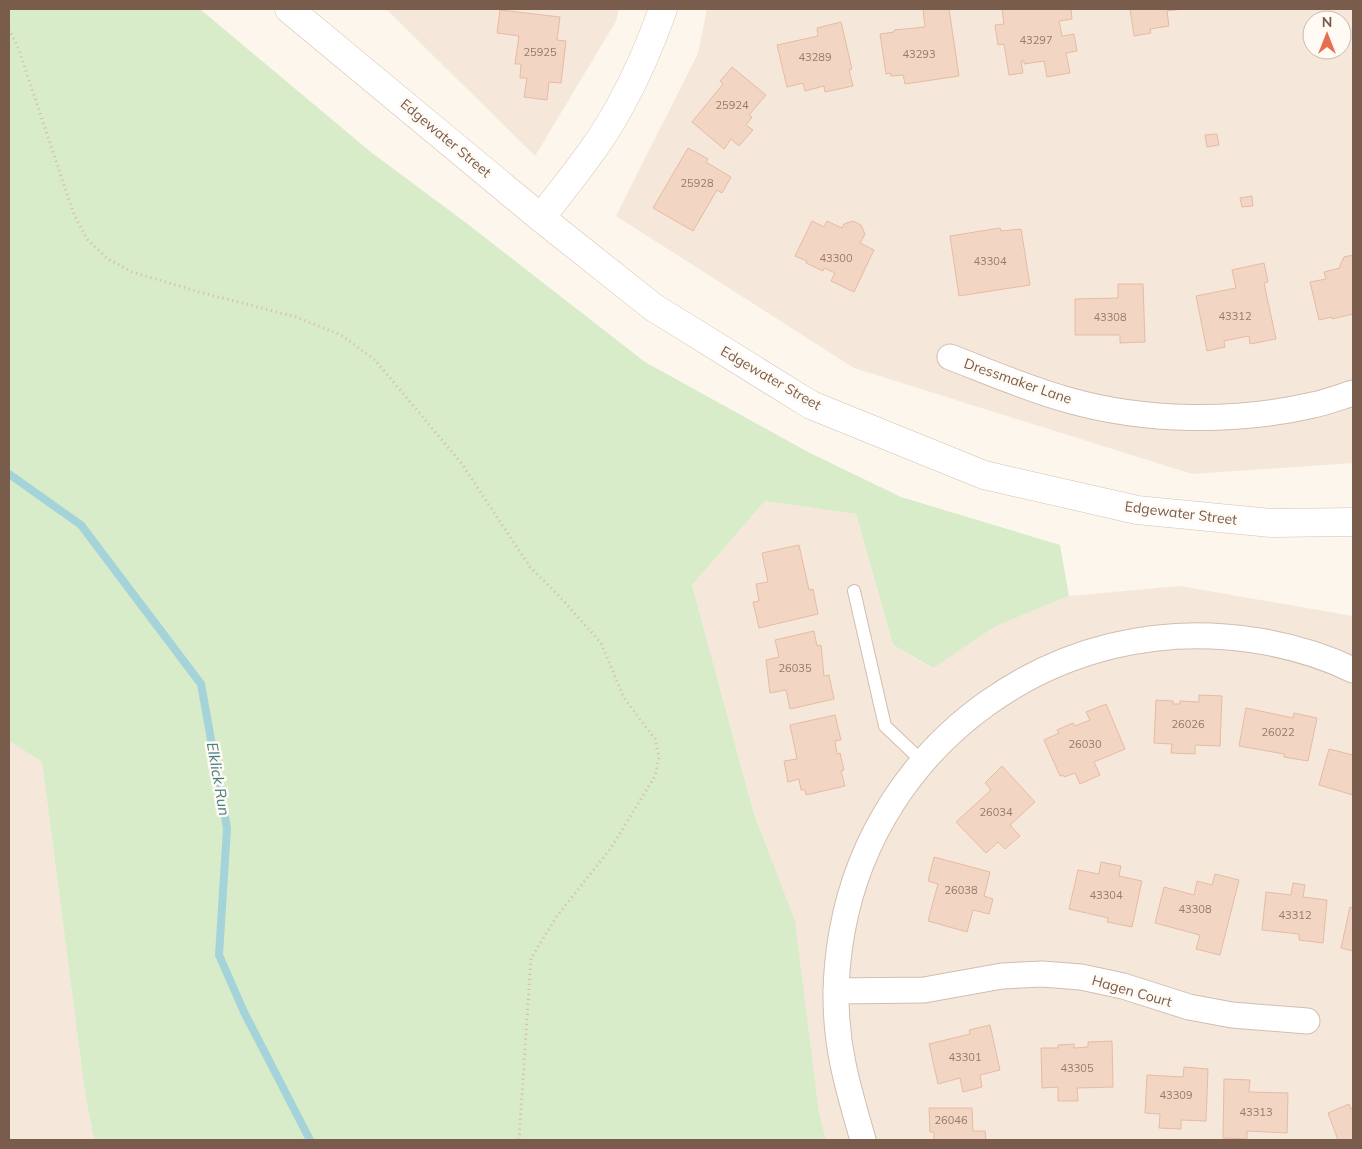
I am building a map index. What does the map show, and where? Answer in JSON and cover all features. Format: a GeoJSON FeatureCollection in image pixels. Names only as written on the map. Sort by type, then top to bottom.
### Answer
{"type":"FeatureCollection","features":[{"type":"Feature","properties":{"kind":"street","name":"Edgewater Street"},"geometry":{"type":"LineString","coordinates":[[289,9],[541,218],[653,307],[811,404],[984,474],[1137,510],[1271,523],[1353,522]]}},
{"type":"Feature","properties":{"kind":"street"},"geometry":{"type":"LineString","coordinates":[[541,218],[584,161],[619,109],[647,53],[663,9]]}},
{"type":"Feature","properties":{"kind":"street","name":"Dressmaker Lane"},"geometry":{"type":"LineString","coordinates":[[950,357],[1038,391],[1070,401],[1140,414],[1176,417],[1214,417],[1272,412],[1314,404],[1353,393]]}},
{"type":"Feature","properties":{"kind":"street"},"geometry":{"type":"LineString","coordinates":[[863,1140],[843,1064],[837,1027],[837,964],[848,902],[878,826],[900,791],[923,762],[965,719],[990,700],[1045,668],[1098,648],[1141,639],[1185,635],[1229,636],[1273,643],[1315,655],[1353,670]]}},
{"type":"Feature","properties":{"kind":"street","name":"Hagen Court"},"geometry":{"type":"LineString","coordinates":[[836,991],[924,990],[1002,976],[1042,974],[1081,977],[1124,986],[1189,1007],[1232,1015],[1307,1021]]}},
{"type":"Feature","properties":{"kind":"lane"},"geometry":{"type":"LineString","coordinates":[[854,591],[886,726],[923,762]]}},
{"type":"Feature","properties":{"kind":"path"},"geometry":{"type":"LineString","coordinates":[[9,29],[20,50],[74,215],[87,239],[108,260],[132,272],[199,292],[296,317],[341,335],[375,360],[462,464],[530,567],[601,643],[624,698],[655,739],[659,757],[655,776],[611,848],[557,916],[531,958],[519,1140]]}},
{"type":"Feature","properties":{"kind":"shaded area"},"geometry":{"type":"Polygon","coordinates":[[[386,9],[619,9],[616,21],[535,156],[386,9]]]}},
{"type":"Feature","properties":{"kind":"shaded area"},"geometry":{"type":"Polygon","coordinates":[[[707,9],[1353,9],[1353,463],[1192,474],[854,368],[616,216],[698,53],[707,9]]]}},
{"type":"Feature","properties":{"kind":"shaded area"},"geometry":{"type":"Polygon","coordinates":[[[765,501],[856,514],[893,645],[932,668],[996,626],[1069,596],[1180,586],[1353,616],[1353,1140],[826,1140],[819,1112],[795,920],[754,814],[692,585],[765,501]]]}},
{"type":"Feature","properties":{"kind":"shaded area"},"geometry":{"type":"Polygon","coordinates":[[[9,741],[42,762],[85,1093],[94,1140],[9,1140],[9,741]]]}},
{"type":"Feature","properties":{"kind":"green space"},"geometry":{"type":"Polygon","coordinates":[[[9,9],[200,9],[372,153],[465,222],[645,362],[808,452],[901,497],[1060,545],[1069,596],[996,626],[933,668],[893,645],[856,514],[765,501],[692,585],[754,814],[795,920],[819,1112],[826,1140],[94,1140],[85,1093],[42,762],[9,741],[9,9]]]}},
{"type":"Feature","properties":{"kind":"building"},"geometry":{"type":"Polygon","coordinates":[[[923,9],[949,9],[959,76],[905,84],[903,75],[891,76],[890,73],[886,74],[880,34],[894,32],[894,30],[925,27],[923,9]]]}},
{"type":"Feature","properties":{"kind":"building"},"geometry":{"type":"Polygon","coordinates":[[[1002,9],[1071,9],[1072,19],[1059,21],[1062,36],[1074,34],[1077,51],[1066,53],[1070,73],[1047,77],[1044,61],[1024,64],[1024,61],[1021,61],[1023,73],[1009,75],[1004,44],[998,45],[995,25],[1004,24],[1002,9]]]}},
{"type":"Feature","properties":{"kind":"building"},"geometry":{"type":"Polygon","coordinates":[[[1130,9],[1183,9],[1167,11],[1169,26],[1150,29],[1151,33],[1134,36],[1130,9]]]}},
{"type":"Feature","properties":{"kind":"building"},"geometry":{"type":"Polygon","coordinates":[[[500,10],[560,17],[557,40],[566,41],[561,83],[549,82],[547,100],[524,97],[527,78],[520,78],[521,64],[515,64],[519,36],[497,33],[500,10]]]}},
{"type":"Feature","properties":{"kind":"building"},"geometry":{"type":"Polygon","coordinates":[[[841,22],[852,69],[849,70],[853,86],[825,92],[824,86],[805,91],[803,83],[787,87],[777,45],[818,36],[817,28],[841,22]]]}},
{"type":"Feature","properties":{"kind":"building"},"geometry":{"type":"Polygon","coordinates":[[[732,67],[766,95],[749,115],[752,117],[746,125],[753,130],[739,146],[731,139],[724,149],[692,122],[723,84],[720,81],[732,67]]]}},
{"type":"Feature","properties":{"kind":"building"},"geometry":{"type":"Polygon","coordinates":[[[1217,134],[1219,145],[1207,147],[1205,135],[1217,134]]]}},
{"type":"Feature","properties":{"kind":"building"},"geometry":{"type":"Polygon","coordinates":[[[688,148],[708,159],[706,162],[731,177],[722,193],[717,190],[693,231],[653,208],[688,148]]]}},
{"type":"Feature","properties":{"kind":"building"},"geometry":{"type":"Polygon","coordinates":[[[1252,196],[1253,206],[1242,207],[1240,198],[1252,196]]]}},
{"type":"Feature","properties":{"kind":"building"},"geometry":{"type":"Polygon","coordinates":[[[812,221],[824,227],[827,221],[842,228],[844,224],[853,221],[861,225],[865,234],[860,243],[874,250],[854,292],[831,281],[835,273],[824,268],[823,271],[795,256],[812,221]]]}},
{"type":"Feature","properties":{"kind":"building"},"geometry":{"type":"Polygon","coordinates":[[[1000,228],[1001,231],[1021,229],[1030,285],[959,296],[950,236],[1000,228]]]}},
{"type":"Feature","properties":{"kind":"building"},"geometry":{"type":"Polygon","coordinates":[[[1353,255],[1353,314],[1319,320],[1310,282],[1326,279],[1324,272],[1340,268],[1344,257],[1353,255]]]}},
{"type":"Feature","properties":{"kind":"building"},"geometry":{"type":"Polygon","coordinates":[[[1264,263],[1268,282],[1264,283],[1276,339],[1250,344],[1249,336],[1224,341],[1225,347],[1207,351],[1196,296],[1236,288],[1232,270],[1264,263]]]}},
{"type":"Feature","properties":{"kind":"building"},"geometry":{"type":"Polygon","coordinates":[[[1118,284],[1143,284],[1145,342],[1120,343],[1120,335],[1075,335],[1075,299],[1118,298],[1118,284]]]}},
{"type":"Feature","properties":{"kind":"building"},"geometry":{"type":"Polygon","coordinates":[[[799,545],[809,590],[813,589],[818,614],[759,628],[753,602],[759,601],[756,584],[768,582],[762,553],[799,545]]]}},
{"type":"Feature","properties":{"kind":"building"},"geometry":{"type":"Polygon","coordinates":[[[814,631],[817,646],[821,645],[824,676],[829,675],[834,699],[790,709],[786,690],[770,693],[766,660],[779,657],[775,640],[814,631]]]}},
{"type":"Feature","properties":{"kind":"building"},"geometry":{"type":"Polygon","coordinates":[[[1199,695],[1222,696],[1220,746],[1195,745],[1195,754],[1171,753],[1172,744],[1154,743],[1156,700],[1173,701],[1173,704],[1180,704],[1180,701],[1199,702],[1199,695]]]}},
{"type":"Feature","properties":{"kind":"building"},"geometry":{"type":"Polygon","coordinates":[[[1106,704],[1125,749],[1094,762],[1100,775],[1080,784],[1075,773],[1064,777],[1063,775],[1060,776],[1044,740],[1059,733],[1057,730],[1073,723],[1075,726],[1090,720],[1086,712],[1106,704]]]}},
{"type":"Feature","properties":{"kind":"building"},"geometry":{"type":"Polygon","coordinates":[[[1246,708],[1293,718],[1294,713],[1317,718],[1308,761],[1284,757],[1284,754],[1239,746],[1246,708]]]}},
{"type":"Feature","properties":{"kind":"building"},"geometry":{"type":"Polygon","coordinates":[[[835,715],[841,740],[835,741],[837,754],[840,753],[844,770],[841,771],[845,786],[806,795],[805,790],[801,790],[799,779],[788,782],[784,761],[797,759],[790,725],[835,715]]]}},
{"type":"Feature","properties":{"kind":"building"},"geometry":{"type":"Polygon","coordinates":[[[1329,749],[1353,755],[1353,795],[1319,785],[1329,749]]]}},
{"type":"Feature","properties":{"kind":"building"},"geometry":{"type":"Polygon","coordinates":[[[1002,766],[1035,802],[1010,825],[1020,836],[1005,849],[998,842],[986,853],[956,822],[991,790],[985,783],[1002,766]]]}},
{"type":"Feature","properties":{"kind":"building"},"geometry":{"type":"Polygon","coordinates":[[[934,857],[990,872],[984,896],[993,899],[989,914],[973,910],[967,932],[928,921],[938,884],[928,881],[934,857]]]}},
{"type":"Feature","properties":{"kind":"building"},"geometry":{"type":"Polygon","coordinates":[[[1101,862],[1121,866],[1119,876],[1142,881],[1132,927],[1107,922],[1108,918],[1069,909],[1078,870],[1099,874],[1101,862]]]}},
{"type":"Feature","properties":{"kind":"building"},"geometry":{"type":"Polygon","coordinates":[[[1215,874],[1239,880],[1220,955],[1196,949],[1200,935],[1155,923],[1164,887],[1194,895],[1197,881],[1212,885],[1215,874]]]}},
{"type":"Feature","properties":{"kind":"building"},"geometry":{"type":"Polygon","coordinates":[[[1293,883],[1305,885],[1303,897],[1327,900],[1323,943],[1299,940],[1299,934],[1262,930],[1266,892],[1291,895],[1293,883]]]}},
{"type":"Feature","properties":{"kind":"building"},"geometry":{"type":"Polygon","coordinates":[[[1350,907],[1353,908],[1353,951],[1341,948],[1350,907]]]}},
{"type":"Feature","properties":{"kind":"building"},"geometry":{"type":"Polygon","coordinates":[[[990,1025],[1000,1070],[980,1075],[982,1087],[963,1092],[960,1078],[938,1084],[929,1044],[970,1034],[969,1030],[990,1025]]]}},
{"type":"Feature","properties":{"kind":"building"},"geometry":{"type":"Polygon","coordinates":[[[1112,1041],[1113,1087],[1077,1088],[1078,1101],[1058,1101],[1058,1087],[1042,1088],[1041,1048],[1058,1048],[1058,1045],[1074,1044],[1074,1048],[1088,1047],[1088,1042],[1112,1041]]]}},
{"type":"Feature","properties":{"kind":"building"},"geometry":{"type":"Polygon","coordinates":[[[1184,1067],[1208,1069],[1206,1121],[1181,1120],[1181,1129],[1159,1128],[1160,1114],[1145,1113],[1147,1075],[1183,1077],[1184,1067]]]}},
{"type":"Feature","properties":{"kind":"building"},"geometry":{"type":"Polygon","coordinates":[[[1224,1079],[1250,1080],[1249,1092],[1288,1093],[1287,1133],[1247,1131],[1247,1139],[1223,1138],[1224,1079]]]}},
{"type":"Feature","properties":{"kind":"building"},"geometry":{"type":"Polygon","coordinates":[[[1349,1104],[1351,1109],[1353,1108],[1353,1140],[1338,1140],[1328,1113],[1349,1104]]]}},
{"type":"Feature","properties":{"kind":"building"},"geometry":{"type":"Polygon","coordinates":[[[929,1108],[972,1108],[973,1131],[985,1131],[986,1140],[934,1140],[934,1132],[930,1132],[929,1108]]]}},
{"type":"Feature","properties":{"kind":"waterway","name":"Elklick Run"},"geometry":{"type":"LineString","coordinates":[[9,474],[81,525],[201,684],[227,828],[219,955],[244,1012],[310,1140]]}}]}
